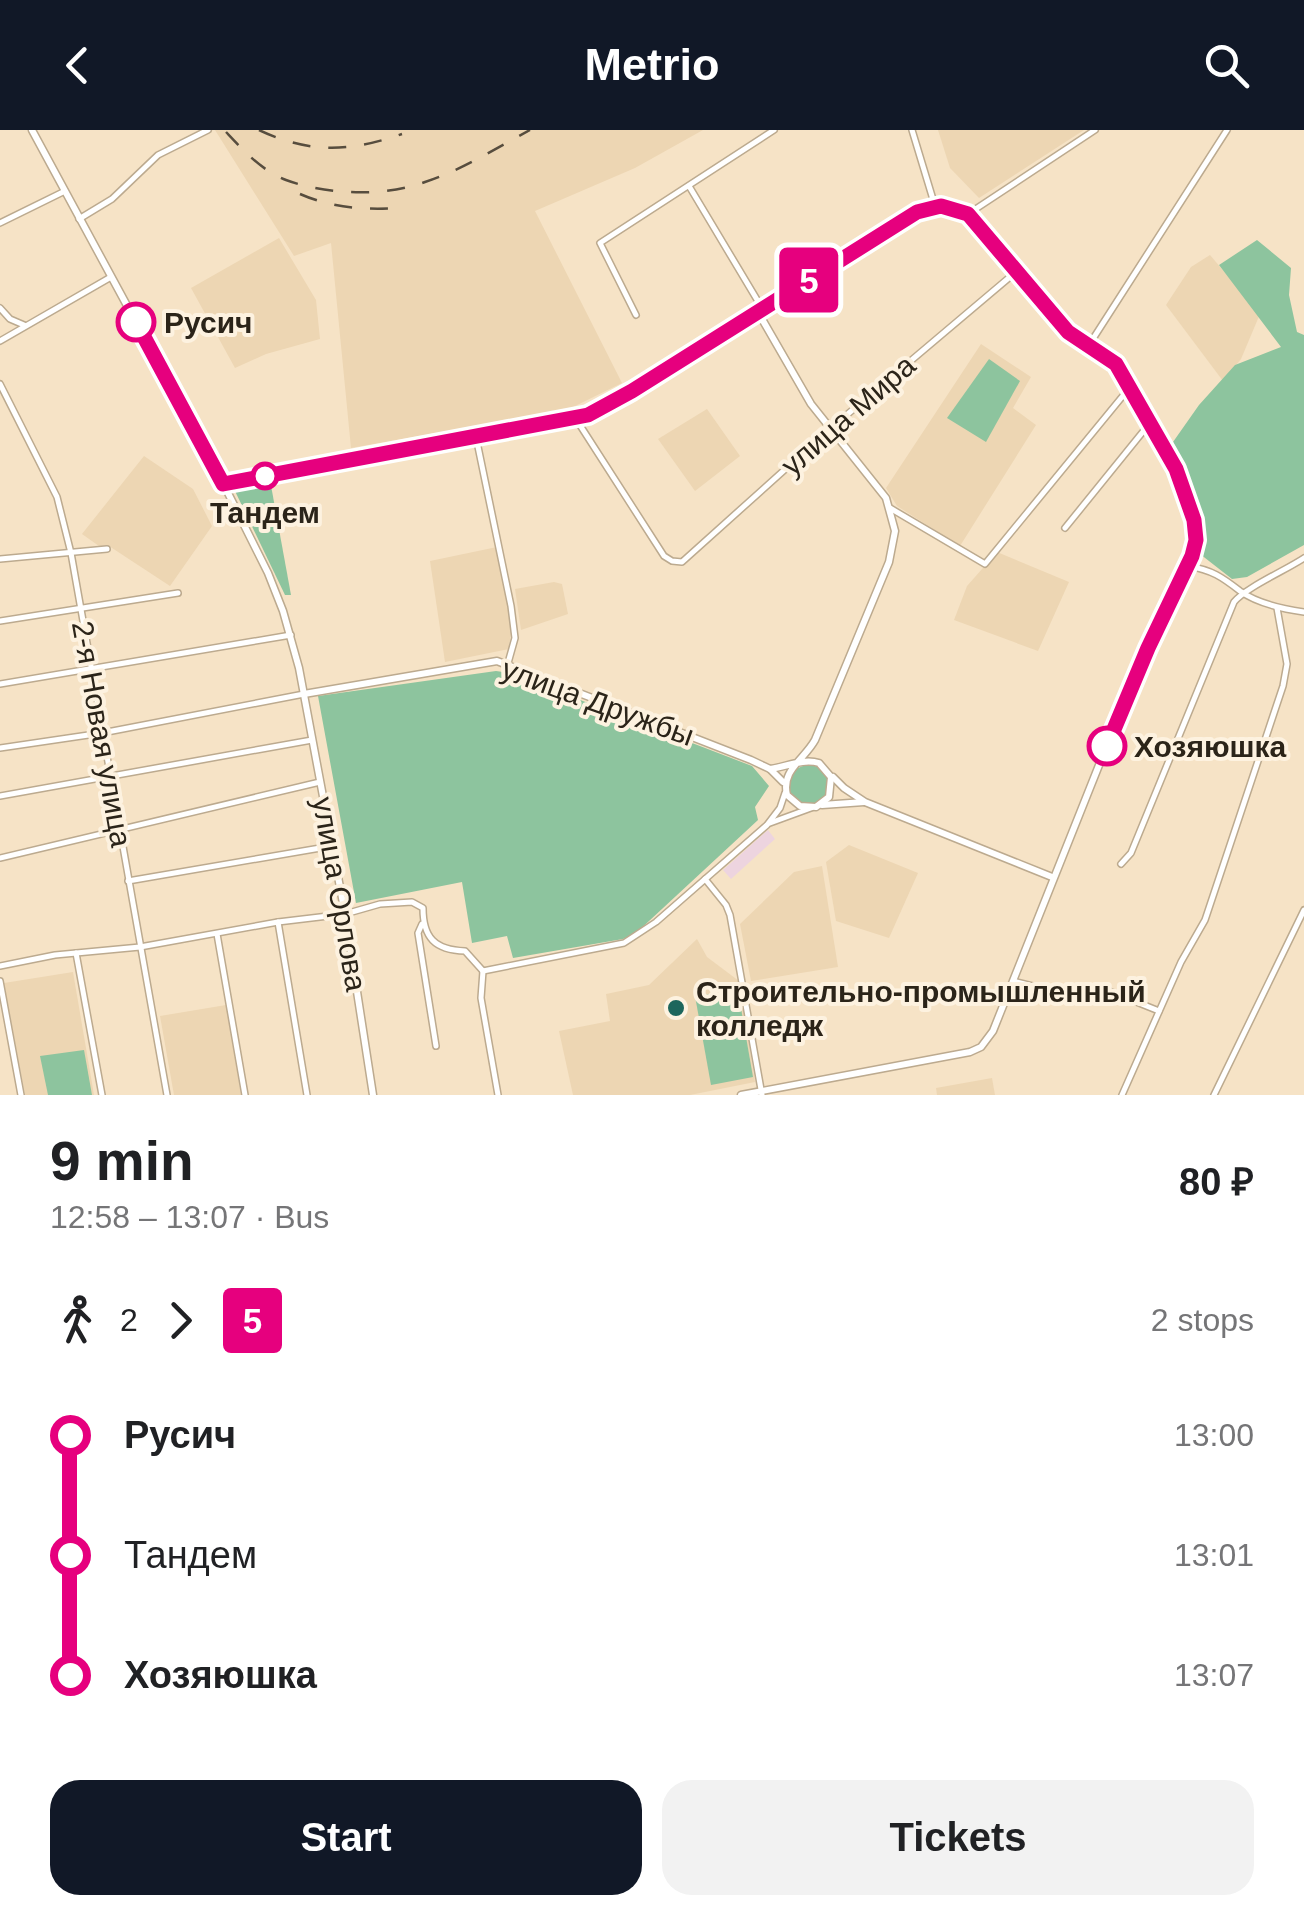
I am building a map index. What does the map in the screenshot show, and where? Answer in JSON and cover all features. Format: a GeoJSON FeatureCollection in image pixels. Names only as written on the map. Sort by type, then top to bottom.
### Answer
{"type":"FeatureCollection","features":[{"type":"Feature","properties":{"kind":"main road","name":"улица Орлова"},"geometry":{"type":"LineString","coordinates":[[32,130],[223,484],[268,573],[291,635],[345,914],[373,1095]]}},
{"type":"Feature","properties":{"kind":"main road"},"geometry":{"type":"LineString","coordinates":[[223,484],[576,419],[608,406],[917,212],[935,206],[968,214],[1068,332],[1116,364],[1176,469],[1194,520],[1196,540],[1052,877],[990,1038],[970,1052],[740,1095]]}},
{"type":"Feature","properties":{"kind":"main road"},"geometry":{"type":"LineString","coordinates":[[760,311],[811,404],[881,490],[890,508],[894,531],[889,562],[815,740],[790,770],[785,787]]}},
{"type":"Feature","properties":{"kind":"main road","name":"улица Дружбы"},"geometry":{"type":"LineString","coordinates":[[304,694],[486,662],[508,664],[770,769]]}},
{"type":"Feature","properties":{"kind":"main road"},"geometry":{"type":"LineString","coordinates":[[815,740],[816,752],[827,769],[844,788],[865,802],[1052,877]]}},
{"type":"Feature","properties":{"kind":"main road"},"geometry":{"type":"LineString","coordinates":[[827,769],[812,761],[770,769],[795,804],[811,808],[865,802]]}},
{"type":"Feature","properties":{"kind":"main road"},"geometry":{"type":"LineString","coordinates":[[821,805],[831,792],[827,769]]}},
{"type":"Feature","properties":{"kind":"street"},"geometry":{"type":"LineString","coordinates":[[79,219],[112,199],[158,155],[208,130]]}},
{"type":"Feature","properties":{"kind":"street"},"geometry":{"type":"LineString","coordinates":[[636,315],[600,243],[774,130]]}},
{"type":"Feature","properties":{"kind":"street"},"geometry":{"type":"LineString","coordinates":[[912,130],[935,206]]}},
{"type":"Feature","properties":{"kind":"street"},"geometry":{"type":"LineString","coordinates":[[968,214],[1095,130]]}},
{"type":"Feature","properties":{"kind":"street"},"geometry":{"type":"LineString","coordinates":[[1089,345],[1227,130]]}},
{"type":"Feature","properties":{"kind":"street"},"geometry":{"type":"LineString","coordinates":[[690,186],[760,311]]}},
{"type":"Feature","properties":{"kind":"street"},"geometry":{"type":"LineString","coordinates":[[0,223],[65,190]]}},
{"type":"Feature","properties":{"kind":"street","name":"улица Мира"},"geometry":{"type":"LineString","coordinates":[[576,419],[664,556],[682,562],[830,429],[1017,271]]}},
{"type":"Feature","properties":{"kind":"street"},"geometry":{"type":"LineString","coordinates":[[0,341],[112,277]]}},
{"type":"Feature","properties":{"kind":"street"},"geometry":{"type":"LineString","coordinates":[[0,308],[24,326]]}},
{"type":"Feature","properties":{"kind":"street","name":"2-я Новая улица"},"geometry":{"type":"LineString","coordinates":[[0,384],[57,497],[71,552],[167,1095]]}},
{"type":"Feature","properties":{"kind":"street"},"geometry":{"type":"LineString","coordinates":[[890,508],[985,564],[1130,386]]}},
{"type":"Feature","properties":{"kind":"street"},"geometry":{"type":"LineString","coordinates":[[1065,528],[1150,423]]}},
{"type":"Feature","properties":{"kind":"street"},"geometry":{"type":"LineString","coordinates":[[476,437],[511,606],[515,638],[508,664]]}},
{"type":"Feature","properties":{"kind":"street"},"geometry":{"type":"LineString","coordinates":[[0,558],[108,549]]}},
{"type":"Feature","properties":{"kind":"street"},"geometry":{"type":"LineString","coordinates":[[1121,864],[1131,853],[1225,621],[1242,592],[1274,578],[1304,558]]}},
{"type":"Feature","properties":{"kind":"street"},"geometry":{"type":"LineString","coordinates":[[1188,566],[1216,572],[1242,592],[1277,608],[1304,612]]}},
{"type":"Feature","properties":{"kind":"street"},"geometry":{"type":"LineString","coordinates":[[0,621],[178,593]]}},
{"type":"Feature","properties":{"kind":"street"},"geometry":{"type":"LineString","coordinates":[[1122,1095],[1205,920],[1283,686],[1287,664],[1277,608]]}},
{"type":"Feature","properties":{"kind":"street"},"geometry":{"type":"LineString","coordinates":[[0,684],[291,635]]}},
{"type":"Feature","properties":{"kind":"street"},"geometry":{"type":"LineString","coordinates":[[0,748],[102,733],[304,694]]}},
{"type":"Feature","properties":{"kind":"street"},"geometry":{"type":"LineString","coordinates":[[0,796],[312,740]]}},
{"type":"Feature","properties":{"kind":"street"},"geometry":{"type":"LineString","coordinates":[[0,858],[320,782]]}},
{"type":"Feature","properties":{"kind":"street"},"geometry":{"type":"LineString","coordinates":[[483,971],[624,943],[656,922],[767,825],[780,808],[785,787]]}},
{"type":"Feature","properties":{"kind":"street"},"geometry":{"type":"LineString","coordinates":[[767,825],[811,808]]}},
{"type":"Feature","properties":{"kind":"street"},"geometry":{"type":"LineString","coordinates":[[128,882],[332,846]]}},
{"type":"Feature","properties":{"kind":"street"},"geometry":{"type":"LineString","coordinates":[[705,879],[730,915],[762,1093]]}},
{"type":"Feature","properties":{"kind":"street"},"geometry":{"type":"LineString","coordinates":[[0,966],[412,902],[423,908],[418,932],[436,1046]]}},
{"type":"Feature","properties":{"kind":"street"},"geometry":{"type":"LineString","coordinates":[[1214,1095],[1304,910]]}},
{"type":"Feature","properties":{"kind":"street"},"geometry":{"type":"LineString","coordinates":[[278,922],[307,1095]]}},
{"type":"Feature","properties":{"kind":"street"},"geometry":{"type":"LineString","coordinates":[[422,924],[428,936],[443,947],[465,950],[483,971],[482,998],[498,1095]]}},
{"type":"Feature","properties":{"kind":"street"},"geometry":{"type":"LineString","coordinates":[[216,934],[246,1095]]}},
{"type":"Feature","properties":{"kind":"street"},"geometry":{"type":"LineString","coordinates":[[76,953],[102,1095]]}},
{"type":"Feature","properties":{"kind":"street"},"geometry":{"type":"LineString","coordinates":[[0,981],[21,1095]]}},
{"type":"Feature","properties":{"kind":"street"},"geometry":{"type":"LineString","coordinates":[[1012,981],[1057,992],[1108,991],[1159,1011]]}},
{"type":"Feature","properties":{"kind":"shaded area"},"geometry":{"type":"Polygon","coordinates":[[[215,130],[703,130],[635,168],[535,211],[622,383],[567,410],[351,448],[331,243],[294,256],[215,130]]]}},
{"type":"Feature","properties":{"kind":"shaded area"},"geometry":{"type":"Polygon","coordinates":[[[938,130],[1084,130],[979,198],[950,168],[938,130]]]}},
{"type":"Feature","properties":{"kind":"shaded area"},"geometry":{"type":"Polygon","coordinates":[[[279,238],[316,300],[320,339],[266,354],[235,368],[191,288],[279,238]]]}},
{"type":"Feature","properties":{"kind":"shaded area"},"geometry":{"type":"Polygon","coordinates":[[[1210,255],[1260,314],[1241,359],[1223,381],[1166,305],[1191,267],[1210,255]]]}},
{"type":"Feature","properties":{"kind":"shaded area"},"geometry":{"type":"Polygon","coordinates":[[[981,344],[1031,377],[1013,408],[1036,425],[960,546],[897,506],[886,488],[981,344]]]}},
{"type":"Feature","properties":{"kind":"shaded area"},"geometry":{"type":"Polygon","coordinates":[[[707,409],[740,456],[695,491],[658,439],[707,409]]]}},
{"type":"Feature","properties":{"kind":"shaded area"},"geometry":{"type":"Polygon","coordinates":[[[144,456],[193,489],[212,526],[170,586],[109,546],[99,546],[82,534],[144,456]]]}},
{"type":"Feature","properties":{"kind":"shaded area"},"geometry":{"type":"Polygon","coordinates":[[[497,547],[512,624],[509,649],[445,662],[430,561],[497,547]]]}},
{"type":"Feature","properties":{"kind":"shaded area"},"geometry":{"type":"Polygon","coordinates":[[[997,552],[1069,582],[1038,651],[954,620],[967,586],[997,552]]]}},
{"type":"Feature","properties":{"kind":"shaded area"},"geometry":{"type":"Polygon","coordinates":[[[562,584],[568,614],[521,630],[515,589],[562,584]]]}},
{"type":"Feature","properties":{"kind":"shaded area"},"geometry":{"type":"Polygon","coordinates":[[[768,830],[775,839],[731,879],[723,870],[768,830]]]}},
{"type":"Feature","properties":{"kind":"shaded area"},"geometry":{"type":"Polygon","coordinates":[[[849,845],[918,873],[889,938],[836,921],[826,862],[849,845]]]}},
{"type":"Feature","properties":{"kind":"shaded area"},"geometry":{"type":"Polygon","coordinates":[[[822,866],[838,967],[751,981],[740,924],[794,872],[822,866]]]}},
{"type":"Feature","properties":{"kind":"shaded area","name":"Строительно-промышленный колледж"},"geometry":{"type":"Polygon","coordinates":[[[697,939],[707,957],[739,981],[755,1082],[690,1095],[573,1095],[559,1031],[610,1021],[606,994],[649,985],[697,939]]]}},
{"type":"Feature","properties":{"kind":"shaded area"},"geometry":{"type":"Polygon","coordinates":[[[73,972],[94,1095],[25,1095],[4,983],[73,972]]]}},
{"type":"Feature","properties":{"kind":"shaded area"},"geometry":{"type":"Polygon","coordinates":[[[226,1005],[241,1095],[174,1095],[160,1016],[226,1005]]]}},
{"type":"Feature","properties":{"kind":"shaded area"},"geometry":{"type":"Polygon","coordinates":[[[992,1078],[995,1095],[937,1095],[936,1088],[992,1078]]]}},
{"type":"Feature","properties":{"kind":"green space"},"geometry":{"type":"Polygon","coordinates":[[[1257,240],[1291,268],[1289,295],[1297,332],[1304,335],[1304,545],[1247,577],[1232,579],[1200,554],[1199,509],[1173,442],[1235,365],[1281,347],[1219,265],[1257,240]]]}},
{"type":"Feature","properties":{"kind":"green space"},"geometry":{"type":"Polygon","coordinates":[[[989,359],[1020,381],[986,442],[947,418],[989,359]]]}},
{"type":"Feature","properties":{"kind":"green space"},"geometry":{"type":"Polygon","coordinates":[[[270,480],[291,595],[285,595],[234,489],[270,480]]]}},
{"type":"Feature","properties":{"kind":"green space"},"geometry":{"type":"Polygon","coordinates":[[[496,671],[752,766],[769,786],[755,807],[758,820],[635,934],[623,939],[513,958],[507,936],[472,943],[462,882],[356,903],[318,696],[496,671]]]}},
{"type":"Feature","properties":{"kind":"green space"},"geometry":{"type":"Polygon","coordinates":[[[809,765],[823,771],[829,785],[823,799],[809,805],[795,799],[789,785],[795,771],[809,765]]]}},
{"type":"Feature","properties":{"kind":"green space"},"geometry":{"type":"Polygon","coordinates":[[[738,991],[753,1077],[711,1085],[695,996],[738,991]]]}},
{"type":"Feature","properties":{"kind":"green space"},"geometry":{"type":"Polygon","coordinates":[[[84,1050],[92,1095],[48,1095],[40,1056],[84,1050]]]}},
{"type":"Feature","properties":{"kind":"railway"},"geometry":{"type":"LineString","coordinates":[[259,130],[296,143],[330,148],[402,134]]}},
{"type":"Feature","properties":{"kind":"railway"},"geometry":{"type":"LineString","coordinates":[[226,132],[277,176],[319,189],[356,192],[392,190],[425,182],[530,130]]}},
{"type":"Feature","properties":{"kind":"railway"},"geometry":{"type":"LineString","coordinates":[[300,194],[348,207],[399,208]]}},
{"type":"Feature","properties":{"kind":"bus line","name":"5"},"geometry":{"type":"LineString","coordinates":[[136,322],[223,484],[588,415],[917,212],[941,206],[961,210],[981,226],[1068,332],[1111,359],[1126,376],[1176,469],[1194,520],[1196,540],[1192,556],[1107,746]]}},
{"type":"Feature","properties":{"kind":"place","name":"Русич"},"geometry":{"type":"Point","coordinates":[136,322]}},
{"type":"Feature","properties":{"kind":"place","name":"Тандем"},"geometry":{"type":"Point","coordinates":[265,476]}},
{"type":"Feature","properties":{"kind":"place","name":"Хозяюшка"},"geometry":{"type":"Point","coordinates":[1107,746]}},
{"type":"Feature","properties":{"kind":"place","name":"Строительно-промышленный колледж"},"geometry":{"type":"Point","coordinates":[676,1008]}}]}
